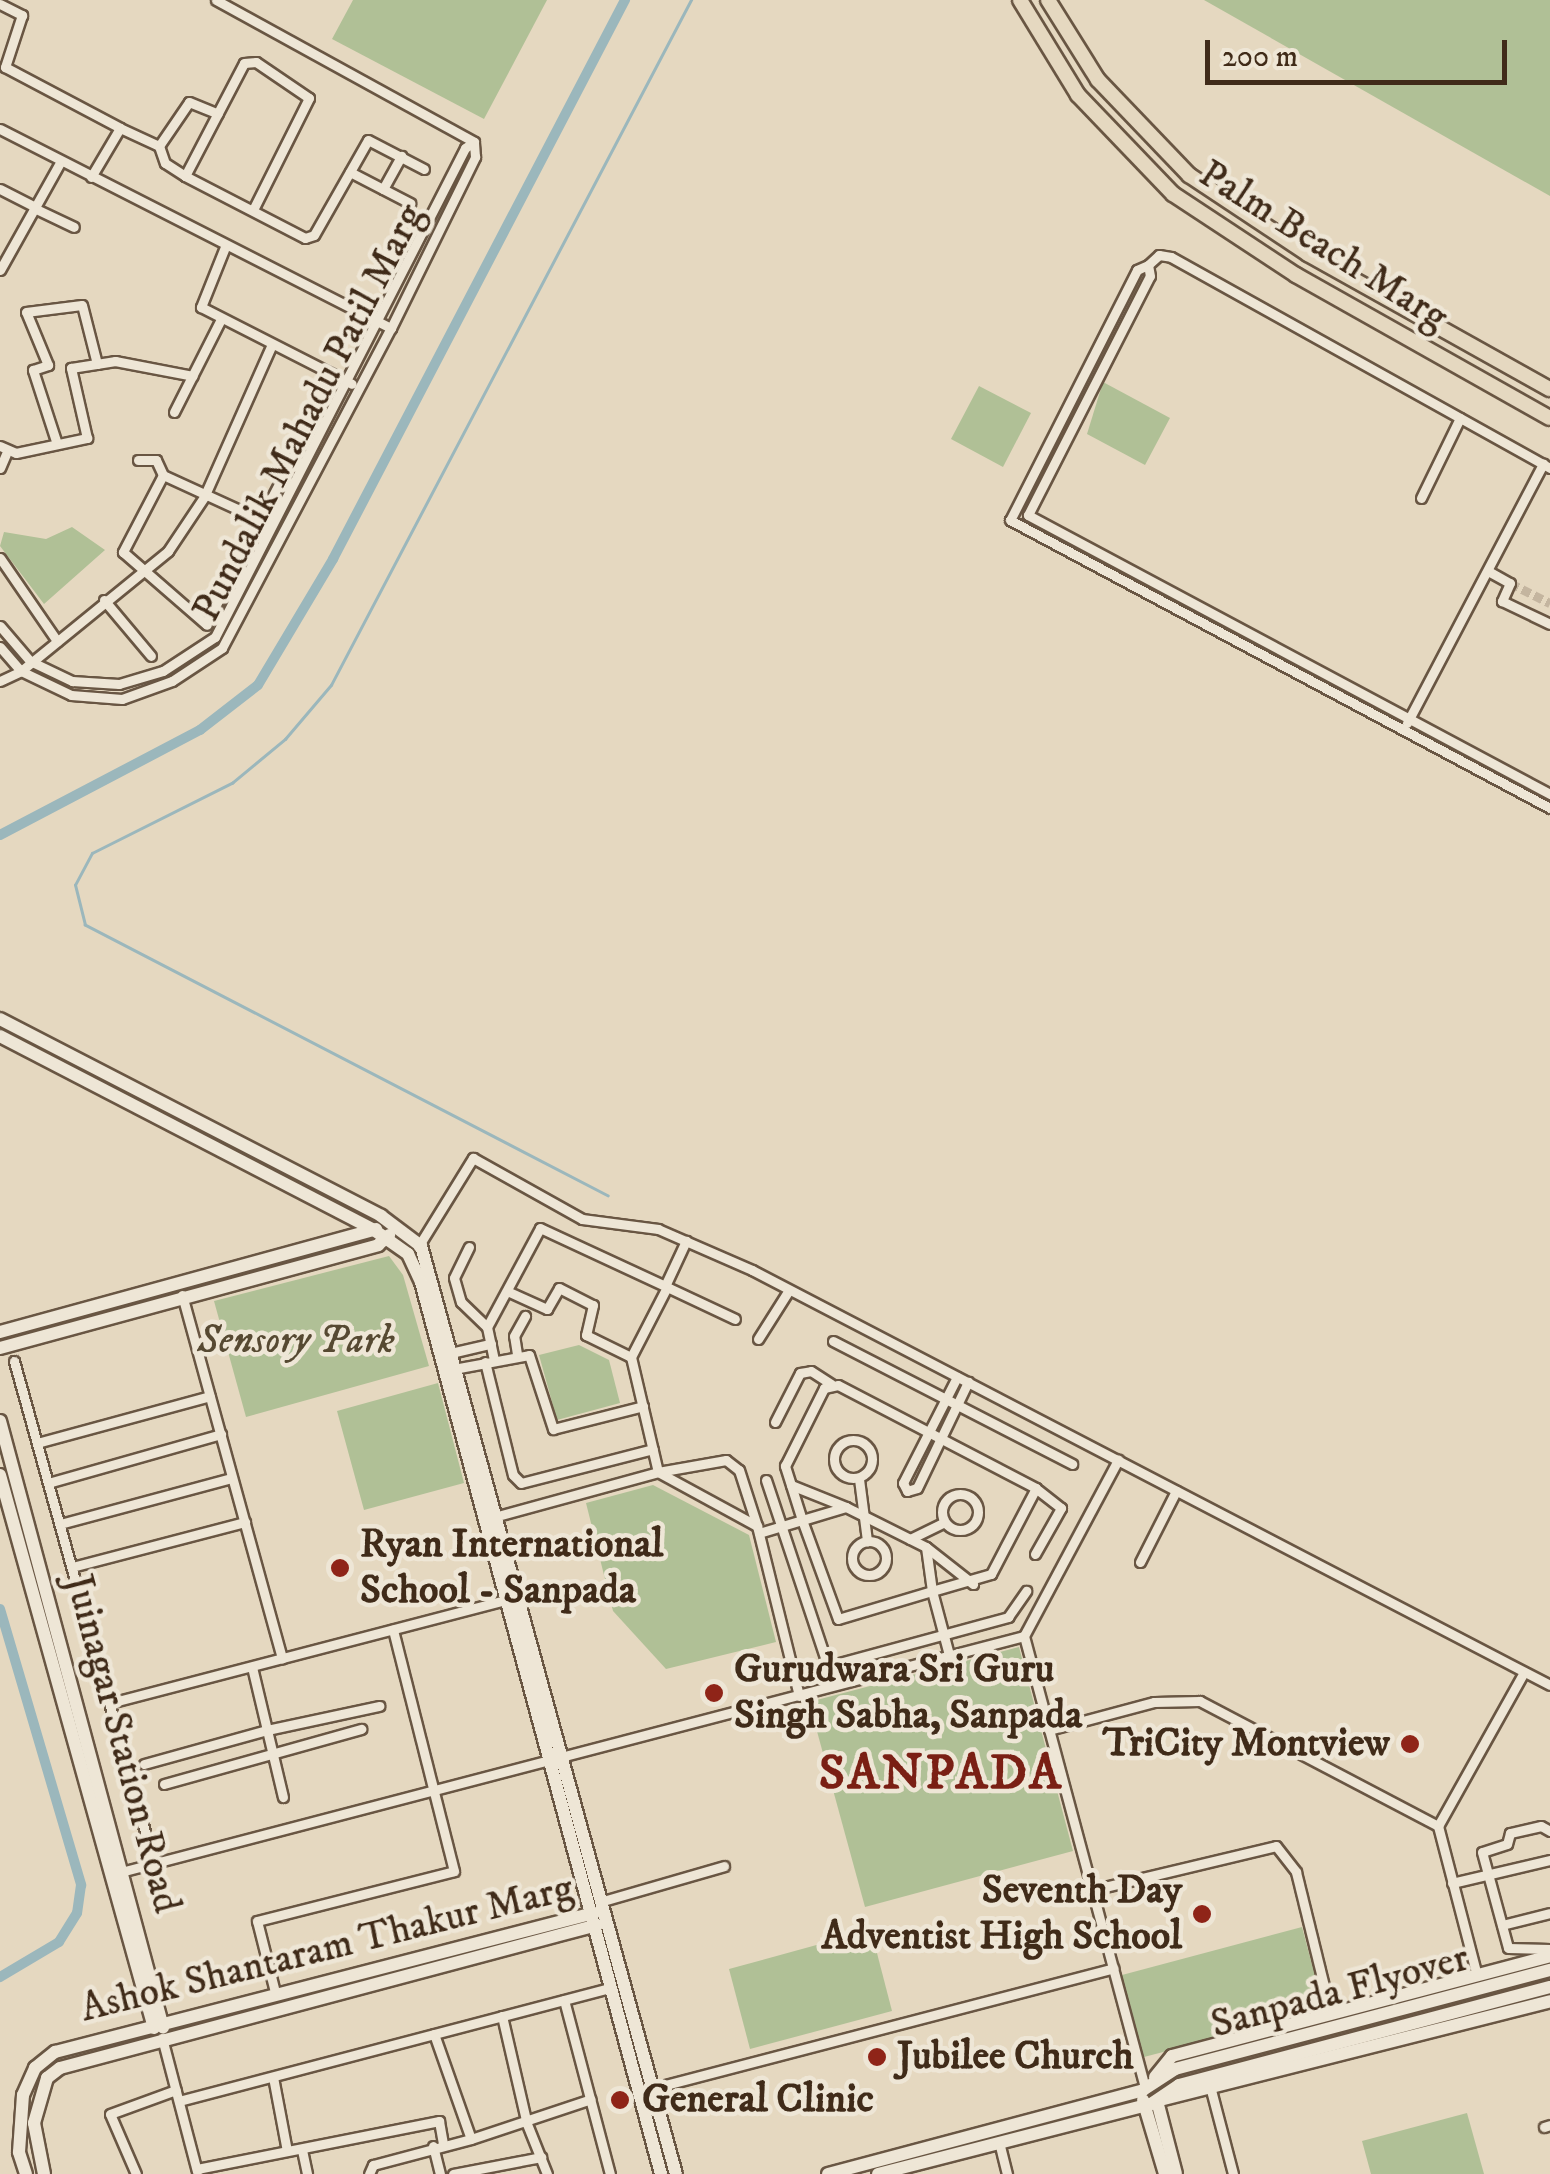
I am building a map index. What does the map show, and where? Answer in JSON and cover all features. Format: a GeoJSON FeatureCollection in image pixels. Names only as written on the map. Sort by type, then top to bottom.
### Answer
{"type":"FeatureCollection","features":[{"type":"Feature","properties":{"kind":"main road","name":"Palm Beach Marg"},"geometry":{"type":"LineString","coordinates":[[1020,0],[1078,95],[1173,194],[1296,275],[1550,418]]}},
{"type":"Feature","properties":{"kind":"main road","name":"Palm Beach Marg"},"geometry":{"type":"LineString","coordinates":[[1048,0],[1098,80],[1189,175],[1308,254],[1550,389]]}},
{"type":"Feature","properties":{"kind":"main road"},"geometry":{"type":"LineString","coordinates":[[0,1019],[380,1234],[408,1254],[484,1519],[660,2174]]}},
{"type":"Feature","properties":{"kind":"main road"},"geometry":{"type":"LineString","coordinates":[[0,1036],[398,1227],[421,1246],[460,1368],[676,2174]]}},
{"type":"Feature","properties":{"kind":"main road"},"geometry":{"type":"LineString","coordinates":[[0,1348],[183,1298],[398,1227]]}},
{"type":"Feature","properties":{"kind":"main road"},"geometry":{"type":"LineString","coordinates":[[0,1332],[380,1234]]}},
{"type":"Feature","properties":{"kind":"main road","name":"Juinagar Station Road"},"geometry":{"type":"LineString","coordinates":[[0,1421],[162,2038]]}},
{"type":"Feature","properties":{"kind":"main road","name":"Juinagar Station Road"},"geometry":{"type":"LineString","coordinates":[[0,1475],[117,1873]]}},
{"type":"Feature","properties":{"kind":"main road","name":"Ashok Shantaram Thakur Marg"},"geometry":{"type":"LineString","coordinates":[[26,2174],[18,2123],[35,2068],[55,2052],[589,1911],[606,1916],[594,1928],[162,2038],[47,2078],[34,2123],[44,2174]]}},
{"type":"Feature","properties":{"kind":"main road"},"geometry":{"type":"LineString","coordinates":[[478,1940],[482,1956]]}},
{"type":"Feature","properties":{"kind":"main road"},"geometry":{"type":"LineString","coordinates":[[1165,2174],[1150,2094],[1172,2056],[1550,1953]]}},
{"type":"Feature","properties":{"kind":"main road","name":"Sanpada Flyover"},"geometry":{"type":"LineString","coordinates":[[1150,2094],[1175,2069],[1550,1970]]}},
{"type":"Feature","properties":{"kind":"main road","name":"Sanpada Flyover"},"geometry":{"type":"LineString","coordinates":[[1150,2094],[1550,1987]]}},
{"type":"Feature","properties":{"kind":"main road"},"geometry":{"type":"LineString","coordinates":[[828,2174],[1150,2094],[1211,2090],[1550,2001]]}},
{"type":"Feature","properties":{"kind":"main road"},"geometry":{"type":"LineString","coordinates":[[878,2174],[999,2142],[1150,2094]]}},
{"type":"Feature","properties":{"kind":"main road"},"geometry":{"type":"LineString","coordinates":[[1150,2094],[1176,2174]]}},
{"type":"Feature","properties":{"kind":"street"},"geometry":{"type":"LineString","coordinates":[[216,0],[474,142]]}},
{"type":"Feature","properties":{"kind":"street"},"geometry":{"type":"LineString","coordinates":[[0,4],[22,15],[5,67],[159,146],[165,163],[185,176],[312,238],[368,140],[424,169]]}},
{"type":"Feature","properties":{"kind":"street"},"geometry":{"type":"LineString","coordinates":[[185,176],[250,60],[308,92],[254,208]]}},
{"type":"Feature","properties":{"kind":"street"},"geometry":{"type":"LineString","coordinates":[[159,146],[189,102],[218,114]]}},
{"type":"Feature","properties":{"kind":"street"},"geometry":{"type":"LineString","coordinates":[[92,177],[120,128]]}},
{"type":"Feature","properties":{"kind":"street"},"geometry":{"type":"LineString","coordinates":[[0,129],[225,247],[391,328]]}},
{"type":"Feature","properties":{"kind":"street","name":"Pundalik Mahadu Patil Marg"},"geometry":{"type":"LineString","coordinates":[[0,626],[30,661],[72,681],[119,684],[163,671],[215,637],[348,382],[376,320],[474,142]]}},
{"type":"Feature","properties":{"kind":"street","name":"Pundalik Mahadu Patil Marg"},"geometry":{"type":"LineString","coordinates":[[0,647],[20,671],[71,694],[122,698],[172,681],[222,648],[391,328],[475,157],[474,142]]}},
{"type":"Feature","properties":{"kind":"street"},"geometry":{"type":"LineString","coordinates":[[382,188],[400,156]]}},
{"type":"Feature","properties":{"kind":"street"},"geometry":{"type":"LineString","coordinates":[[0,270],[4,256],[61,161]]}},
{"type":"Feature","properties":{"kind":"street"},"geometry":{"type":"LineString","coordinates":[[350,172],[410,202]]}},
{"type":"Feature","properties":{"kind":"street"},"geometry":{"type":"LineString","coordinates":[[0,189],[74,227]]}},
{"type":"Feature","properties":{"kind":"street"},"geometry":{"type":"LineString","coordinates":[[225,247],[201,302],[221,319],[358,388]]}},
{"type":"Feature","properties":{"kind":"street"},"geometry":{"type":"LineString","coordinates":[[1010,520],[1136,270],[1159,255],[1171,257],[1546,466],[1404,730]]}},
{"type":"Feature","properties":{"kind":"street"},"geometry":{"type":"LineString","coordinates":[[1028,515],[1150,276],[1148,265]]}},
{"type":"Feature","properties":{"kind":"street"},"geometry":{"type":"LineString","coordinates":[[57,444],[33,370],[48,365],[26,312],[82,306],[97,364]]}},
{"type":"Feature","properties":{"kind":"street"},"geometry":{"type":"LineString","coordinates":[[174,412],[221,319]]}},
{"type":"Feature","properties":{"kind":"street"},"geometry":{"type":"LineString","coordinates":[[0,681],[20,671],[168,552],[204,497],[272,344]]}},
{"type":"Feature","properties":{"kind":"street"},"geometry":{"type":"LineString","coordinates":[[0,468],[3,450],[87,438],[71,368],[97,364],[192,376]]}},
{"type":"Feature","properties":{"kind":"street"},"geometry":{"type":"LineString","coordinates":[[206,624],[336,376]]}},
{"type":"Feature","properties":{"kind":"street"},"geometry":{"type":"LineString","coordinates":[[1421,498],[1460,418]]}},
{"type":"Feature","properties":{"kind":"street"},"geometry":{"type":"LineString","coordinates":[[138,460],[156,460],[163,475],[259,519]]}},
{"type":"Feature","properties":{"kind":"street"},"geometry":{"type":"LineString","coordinates":[[163,475],[122,546],[126,556],[146,569],[206,624],[222,648]]}},
{"type":"Feature","properties":{"kind":"street"},"geometry":{"type":"LineString","coordinates":[[1010,520],[1028,515],[1550,794]]}},
{"type":"Feature","properties":{"kind":"street"},"geometry":{"type":"LineString","coordinates":[[1010,520],[1550,808]]}},
{"type":"Feature","properties":{"kind":"street"},"geometry":{"type":"LineString","coordinates":[[0,558],[57,641]]}},
{"type":"Feature","properties":{"kind":"street"},"geometry":{"type":"LineString","coordinates":[[1488,571],[1510,583],[1502,600],[1550,624]]}},
{"type":"Feature","properties":{"kind":"street"},"geometry":{"type":"LineString","coordinates":[[104,600],[151,656]]}},
{"type":"Feature","properties":{"kind":"street"},"geometry":{"type":"LineString","coordinates":[[408,1254],[421,1246],[472,1158],[582,1219],[658,1229],[789,1290],[1550,1686]]}},
{"type":"Feature","properties":{"kind":"street"},"geometry":{"type":"LineString","coordinates":[[487,1328],[540,1228],[736,1319]]}},
{"type":"Feature","properties":{"kind":"street"},"geometry":{"type":"LineString","coordinates":[[686,1241],[631,1356],[658,1472],[758,1530],[846,1507]]}},
{"type":"Feature","properties":{"kind":"street"},"geometry":{"type":"LineString","coordinates":[[469,1247],[454,1278],[461,1302],[487,1328],[510,1468],[521,1483],[653,1448]]}},
{"type":"Feature","properties":{"kind":"street"},"geometry":{"type":"LineString","coordinates":[[179,1283],[282,1659]]}},
{"type":"Feature","properties":{"kind":"street"},"geometry":{"type":"LineString","coordinates":[[506,1290],[547,1309],[558,1288],[593,1304],[586,1335],[631,1356]]}},
{"type":"Feature","properties":{"kind":"street"},"geometry":{"type":"LineString","coordinates":[[758,1339],[789,1290]]}},
{"type":"Feature","properties":{"kind":"street"},"geometry":{"type":"LineString","coordinates":[[517,1354],[514,1336],[525,1316]]}},
{"type":"Feature","properties":{"kind":"street"},"geometry":{"type":"LineString","coordinates":[[834,1340],[947,1395],[1072,1464]]}},
{"type":"Feature","properties":{"kind":"street"},"geometry":{"type":"LineString","coordinates":[[455,1352],[490,1344]]}},
{"type":"Feature","properties":{"kind":"street"},"geometry":{"type":"LineString","coordinates":[[460,1368],[517,1354],[532,1358],[553,1429],[643,1406]]}},
{"type":"Feature","properties":{"kind":"street"},"geometry":{"type":"LineString","coordinates":[[14,1361],[154,1864]]}},
{"type":"Feature","properties":{"kind":"street"},"geometry":{"type":"LineString","coordinates":[[774,1422],[800,1373],[810,1371],[1038,1490],[1061,1508],[1035,1554]]}},
{"type":"Feature","properties":{"kind":"street"},"geometry":{"type":"LineString","coordinates":[[957,1377],[903,1482],[907,1491],[917,1488],[968,1382]]}},
{"type":"Feature","properties":{"kind":"street"},"geometry":{"type":"LineString","coordinates":[[830,1384],[785,1466],[838,1619],[932,1591],[973,1584],[995,1570],[1038,1490]]}},
{"type":"Feature","properties":{"kind":"street"},"geometry":{"type":"LineString","coordinates":[[37,1443],[210,1396]]}},
{"type":"Feature","properties":{"kind":"street"},"geometry":{"type":"LineString","coordinates":[[48,1483],[221,1434]]}},
{"type":"Feature","properties":{"kind":"street"},"geometry":{"type":"LineString","coordinates":[[860,1478],[833,1467],[843,1440],[874,1453],[860,1478],[868,1541]]}},
{"type":"Feature","properties":{"kind":"street"},"geometry":{"type":"LineString","coordinates":[[484,1519],[658,1472],[726,1460],[743,1480],[799,1696]]}},
{"type":"Feature","properties":{"kind":"street"},"geometry":{"type":"LineString","coordinates":[[1118,1460],[1024,1636],[1150,2094]]}},
{"type":"Feature","properties":{"kind":"street"},"geometry":{"type":"LineString","coordinates":[[60,1524],[232,1478]]}},
{"type":"Feature","properties":{"kind":"street"},"geometry":{"type":"LineString","coordinates":[[766,1480],[828,1666],[1014,1614],[1026,1591]]}},
{"type":"Feature","properties":{"kind":"street"},"geometry":{"type":"LineString","coordinates":[[791,1485],[926,1547],[973,1584]]}},
{"type":"Feature","properties":{"kind":"street"},"geometry":{"type":"LineString","coordinates":[[1140,1562],[1176,1491]]}},
{"type":"Feature","properties":{"kind":"street"},"geometry":{"type":"LineString","coordinates":[[868,1541],[853,1551],[859,1573],[880,1572],[885,1550],[943,1523],[968,1530],[979,1505],[950,1495],[943,1523]]}},
{"type":"Feature","properties":{"kind":"street"},"geometry":{"type":"LineString","coordinates":[[72,1567],[244,1522]]}},
{"type":"Feature","properties":{"kind":"street"},"geometry":{"type":"LineString","coordinates":[[868,1541],[885,1550]]}},
{"type":"Feature","properties":{"kind":"street"},"geometry":{"type":"LineString","coordinates":[[926,1547],[932,1591],[950,1656]]}},
{"type":"Feature","properties":{"kind":"street"},"geometry":{"type":"LineString","coordinates":[[110,1703],[506,1600]]}},
{"type":"Feature","properties":{"kind":"street"},"geometry":{"type":"LineString","coordinates":[[275,1992],[257,1922],[454,1871],[392,1630]]}},
{"type":"Feature","properties":{"kind":"street"},"geometry":{"type":"LineString","coordinates":[[117,1873],[1024,1636]]}},
{"type":"Feature","properties":{"kind":"street"},"geometry":{"type":"LineString","coordinates":[[252,1667],[283,1796]]}},
{"type":"Feature","properties":{"kind":"street"},"geometry":{"type":"LineString","coordinates":[[1477,1976],[1438,1826],[1524,1672]]}},
{"type":"Feature","properties":{"kind":"street"},"geometry":{"type":"LineString","coordinates":[[1049,1730],[1154,1702],[1200,1701],[1438,1826]]}},
{"type":"Feature","properties":{"kind":"street"},"geometry":{"type":"LineString","coordinates":[[144,1764],[266,1730],[379,1706]]}},
{"type":"Feature","properties":{"kind":"street"},"geometry":{"type":"LineString","coordinates":[[164,1784],[361,1729]]}},
{"type":"Feature","properties":{"kind":"street"},"geometry":{"type":"LineString","coordinates":[[1550,1830],[1541,1826],[1510,1832],[1507,1844],[1484,1850],[1510,1950],[1550,1953]]}},
{"type":"Feature","properties":{"kind":"street"},"geometry":{"type":"LineString","coordinates":[[1092,1890],[1276,1846],[1296,1872],[1331,2014]]}},
{"type":"Feature","properties":{"kind":"street"},"geometry":{"type":"LineString","coordinates":[[1452,1883],[1550,1860]]}},
{"type":"Feature","properties":{"kind":"street"},"geometry":{"type":"LineString","coordinates":[[603,1901],[724,1866]]}},
{"type":"Feature","properties":{"kind":"street"},"geometry":{"type":"LineString","coordinates":[[1502,1926],[1550,1913]]}},
{"type":"Feature","properties":{"kind":"street"},"geometry":{"type":"LineString","coordinates":[[638,2092],[1113,1968]]}},
{"type":"Feature","properties":{"kind":"street"},"geometry":{"type":"LineString","coordinates":[[136,2174],[110,2114],[610,1988]]}},
{"type":"Feature","properties":{"kind":"street"},"geometry":{"type":"LineString","coordinates":[[564,2000],[610,2174]]}},
{"type":"Feature","properties":{"kind":"street"},"geometry":{"type":"LineString","coordinates":[[502,2016],[527,2124],[547,2174]]}},
{"type":"Feature","properties":{"kind":"street"},"geometry":{"type":"LineString","coordinates":[[434,2034],[471,2139]]}},
{"type":"Feature","properties":{"kind":"street"},"geometry":{"type":"LineString","coordinates":[[162,2038],[198,2172],[440,2121],[440,2174]]}},
{"type":"Feature","properties":{"kind":"street"},"geometry":{"type":"LineString","coordinates":[[273,2076],[287,2151]]}},
{"type":"Feature","properties":{"kind":"street"},"geometry":{"type":"LineString","coordinates":[[1211,2090],[1234,2174]]}},
{"type":"Feature","properties":{"kind":"street"},"geometry":{"type":"LineString","coordinates":[[369,2174],[367,2168],[438,2144],[527,2124],[591,2100]]}},
{"type":"Feature","properties":{"kind":"street"},"geometry":{"type":"LineString","coordinates":[[999,2142],[1007,2174]]}},
{"type":"Feature","properties":{"kind":"street"},"geometry":{"type":"LineString","coordinates":[[302,2150],[307,2174]]}},
{"type":"Feature","properties":{"kind":"street"},"geometry":{"type":"LineString","coordinates":[[453,2174],[541,2157]]}},
{"type":"Feature","properties":{"kind":"green space"},"geometry":{"type":"Polygon","coordinates":[[[353,0],[547,0],[484,119],[332,39],[353,0]]]}},
{"type":"Feature","properties":{"kind":"green space"},"geometry":{"type":"Polygon","coordinates":[[[1204,0],[1550,0],[1550,196],[1204,0]]]}},
{"type":"Feature","properties":{"kind":"green space"},"geometry":{"type":"Polygon","coordinates":[[[1103,382],[1170,418],[1145,465],[1087,434],[1103,382]]]}},
{"type":"Feature","properties":{"kind":"green space"},"geometry":{"type":"Polygon","coordinates":[[[979,386],[1031,413],[1003,467],[951,439],[979,386]]]}},
{"type":"Feature","properties":{"kind":"green space"},"geometry":{"type":"Polygon","coordinates":[[[72,527],[105,550],[44,604],[0,546],[4,532],[46,539],[72,527]]]}},
{"type":"Feature","properties":{"kind":"green space","name":"Sensory Park"},"geometry":{"type":"Polygon","coordinates":[[[389,1256],[403,1275],[429,1366],[246,1417],[214,1301],[389,1256]]]}},
{"type":"Feature","properties":{"kind":"green space"},"geometry":{"type":"Polygon","coordinates":[[[579,1345],[609,1360],[620,1403],[557,1420],[539,1355],[579,1345]]]}},
{"type":"Feature","properties":{"kind":"green space"},"geometry":{"type":"Polygon","coordinates":[[[438,1383],[464,1483],[364,1510],[337,1411],[438,1383]]]}},
{"type":"Feature","properties":{"kind":"green space"},"geometry":{"type":"Polygon","coordinates":[[[653,1485],[749,1535],[776,1642],[666,1669],[613,1611],[586,1503],[653,1485]]]}},
{"type":"Feature","properties":{"kind":"green space"},"geometry":{"type":"Polygon","coordinates":[[[1019,1647],[1073,1851],[865,1907],[809,1702],[1019,1647]]]}},
{"type":"Feature","properties":{"kind":"green space"},"geometry":{"type":"Polygon","coordinates":[[[1302,1927],[1324,2010],[1144,2057],[1122,1975],[1302,1927]]]}},
{"type":"Feature","properties":{"kind":"green space"},"geometry":{"type":"Polygon","coordinates":[[[871,1930],[892,2011],[750,2049],[729,1969],[871,1930]]]}},
{"type":"Feature","properties":{"kind":"green space"},"geometry":{"type":"Polygon","coordinates":[[[1467,2113],[1484,2174],[1371,2174],[1362,2141],[1467,2113]]]}},
{"type":"Feature","properties":{"kind":"waterway"},"geometry":{"type":"LineString","coordinates":[[0,835],[200,730],[258,685],[333,559],[625,0]]}},
{"type":"Feature","properties":{"kind":"waterway"},"geometry":{"type":"LineString","coordinates":[[608,1196],[85,925],[75,885],[92,853],[232,783],[285,739],[331,685],[691,0]]}},
{"type":"Feature","properties":{"kind":"waterway"},"geometry":{"type":"LineString","coordinates":[[0,1609],[81,1885],[77,1913],[59,1942],[0,1977]]}},
{"type":"Feature","properties":{"kind":"tunnel"},"geometry":{"type":"LineString","coordinates":[[1510,583],[1550,603]]}},
{"type":"Feature","properties":{"kind":"place","name":"Ryan International School - Sanpada"},"geometry":{"type":"Point","coordinates":[340,1568]}},
{"type":"Feature","properties":{"kind":"place","name":"Gurudwara Sri Guru Singh Sabha, Sanpada"},"geometry":{"type":"Point","coordinates":[714,1693]}},
{"type":"Feature","properties":{"kind":"place","name":"TriCity Montview"},"geometry":{"type":"Point","coordinates":[1410,1744]}},
{"type":"Feature","properties":{"kind":"place","name":"Seventh Day Adventist High School"},"geometry":{"type":"Point","coordinates":[1202,1914]}},
{"type":"Feature","properties":{"kind":"place","name":"Jubilee Church"},"geometry":{"type":"Point","coordinates":[877,2057]}},
{"type":"Feature","properties":{"kind":"place","name":"General Clinic"},"geometry":{"type":"Point","coordinates":[620,2100]}},
{"type":"Feature","properties":{"kind":"district","name":"SANPADA"},"geometry":{"type":"Point","coordinates":[941,1774]}}]}
